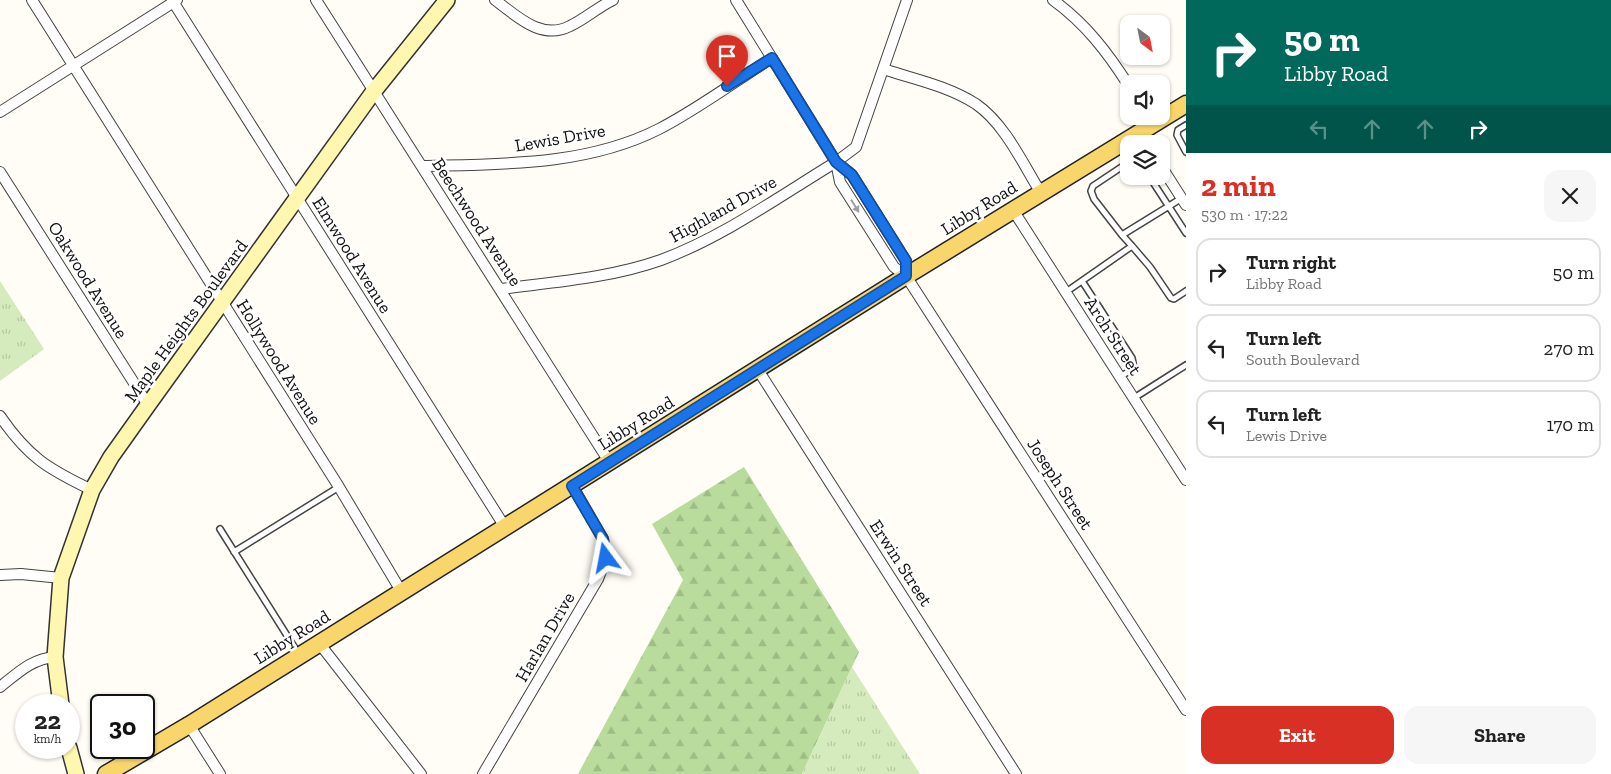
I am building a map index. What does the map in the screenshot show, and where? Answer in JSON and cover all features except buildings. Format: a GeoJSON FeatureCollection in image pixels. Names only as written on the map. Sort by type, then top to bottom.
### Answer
{"type":"FeatureCollection","features":[{"type":"Feature","properties":{"kind":"main road","name":"Libby Road"},"geometry":{"type":"LineString","coordinates":[[106,774],[189,725],[906,276],[1186,104]]}},
{"type":"Feature","properties":{"kind":"street","name":"Hollywood Avenue"},"geometry":{"type":"LineString","coordinates":[[32,0],[339,487],[401,591]]}},
{"type":"Feature","properties":{"kind":"street","name":"Beechwood Avenue"},"geometry":{"type":"LineString","coordinates":[[316,0],[610,463]]}},
{"type":"Feature","properties":{"kind":"street","name":"Maple Heights Boulevard"},"geometry":{"type":"LineString","coordinates":[[59,694],[54,657],[61,578],[92,490],[111,457],[374,91],[446,0]]}},
{"type":"Feature","properties":{"kind":"street"},"geometry":{"type":"LineString","coordinates":[[495,0],[531,25],[549,32],[569,27],[613,0]]}},
{"type":"Feature","properties":{"kind":"street"},"geometry":{"type":"LineString","coordinates":[[736,0],[836,162],[852,175],[906,261],[906,276]]}},
{"type":"Feature","properties":{"kind":"street","name":"Highland Drive"},"geometry":{"type":"LineString","coordinates":[[501,289],[625,271],[660,260],[694,246],[836,162],[856,147],[908,0]]}},
{"type":"Feature","properties":{"kind":"street"},"geometry":{"type":"LineString","coordinates":[[1053,0],[1089,30],[1122,75]]}},
{"type":"Feature","properties":{"kind":"street"},"geometry":{"type":"LineString","coordinates":[[0,112],[174,1]]}},
{"type":"Feature","properties":{"kind":"street","name":"Elmwood Avenue"},"geometry":{"type":"LineString","coordinates":[[174,1],[505,527]]}},
{"type":"Feature","properties":{"kind":"street","name":"Lewis Drive"},"geometry":{"type":"LineString","coordinates":[[422,166],[524,163],[595,152],[659,129],[772,58]]}},
{"type":"Feature","properties":{"kind":"street"},"geometry":{"type":"LineString","coordinates":[[883,69],[949,90],[977,105],[1008,140],[1041,193]]}},
{"type":"Feature","properties":{"kind":"street","name":"Oakwood Avenue"},"geometry":{"type":"LineString","coordinates":[[0,172],[148,405]]}},
{"type":"Feature","properties":{"kind":"street"},"geometry":{"type":"LineString","coordinates":[[1170,180],[1184,201]]}},
{"type":"Feature","properties":{"kind":"street","name":"Arch Street"},"geometry":{"type":"LineString","coordinates":[[1013,210],[1186,480]]}},
{"type":"Feature","properties":{"kind":"street","name":"Joseph Street"},"geometry":{"type":"LineString","coordinates":[[906,276],[1186,710]]}},
{"type":"Feature","properties":{"kind":"street","name":"Erwin Street"},"geometry":{"type":"LineString","coordinates":[[758,370],[1016,774]]}},
{"type":"Feature","properties":{"kind":"street"},"geometry":{"type":"LineString","coordinates":[[0,416],[15,438],[30,454],[57,473],[92,490]]}},
{"type":"Feature","properties":{"kind":"street","name":"Harlan Drive"},"geometry":{"type":"LineString","coordinates":[[483,774],[598,579],[606,558],[603,539],[572,486]]}},
{"type":"Feature","properties":{"kind":"street"},"geometry":{"type":"LineString","coordinates":[[0,575],[21,574],[61,578]]}},
{"type":"Feature","properties":{"kind":"street"},"geometry":{"type":"LineString","coordinates":[[320,643],[421,774]]}},
{"type":"Feature","properties":{"kind":"street"},"geometry":{"type":"LineString","coordinates":[[0,687],[29,664],[41,658],[54,657]]}},
{"type":"Feature","properties":{"kind":"street"},"geometry":{"type":"LineString","coordinates":[[189,725],[220,774]]}},
{"type":"Feature","properties":{"kind":"street"},"geometry":{"type":"LineString","coordinates":[[71,759],[76,774]]}},
{"type":"Feature","properties":{"kind":"lane"},"geometry":{"type":"LineString","coordinates":[[1186,125],[1178,130],[1176,135],[1186,152]]}},
{"type":"Feature","properties":{"kind":"lane"},"geometry":{"type":"LineString","coordinates":[[1120,168],[1093,186],[1091,191],[1094,199],[1150,267],[1171,298],[1186,290]]}},
{"type":"Feature","properties":{"kind":"lane"},"geometry":{"type":"LineString","coordinates":[[1155,185],[1186,233]]}},
{"type":"Feature","properties":{"kind":"lane"},"geometry":{"type":"LineString","coordinates":[[1122,235],[1169,206],[1184,201]]}},
{"type":"Feature","properties":{"kind":"lane"},"geometry":{"type":"LineString","coordinates":[[1066,293],[1132,246]]}},
{"type":"Feature","properties":{"kind":"lane"},"geometry":{"type":"LineString","coordinates":[[1082,281],[1132,358],[1134,368],[1120,377]]}},
{"type":"Feature","properties":{"kind":"lane"},"geometry":{"type":"LineString","coordinates":[[1133,398],[1186,365]]}},
{"type":"Feature","properties":{"kind":"lane"},"geometry":{"type":"LineString","coordinates":[[234,552],[339,487]]}},
{"type":"Feature","properties":{"kind":"lane"},"geometry":{"type":"LineString","coordinates":[[220,529],[299,656]]}},
{"type":"Feature","properties":{"kind":"green space"},"geometry":{"type":"Polygon","coordinates":[[[0,281],[44,349],[0,381],[0,281]]]}},
{"type":"Feature","properties":{"kind":"green space"},"geometry":{"type":"Polygon","coordinates":[[[744,467],[859,652],[802,774],[578,774],[683,580],[652,524],[744,467]]]}},
{"type":"Feature","properties":{"kind":"green space"},"geometry":{"type":"Polygon","coordinates":[[[852,667],[920,774],[802,774],[852,667]]]}},
{"type":"Feature","properties":{"kind":"route"},"geometry":{"type":"LineString","coordinates":[[606,558],[603,539],[572,486],[906,276],[906,261],[852,175],[836,162],[772,58],[727,86]]}}]}
